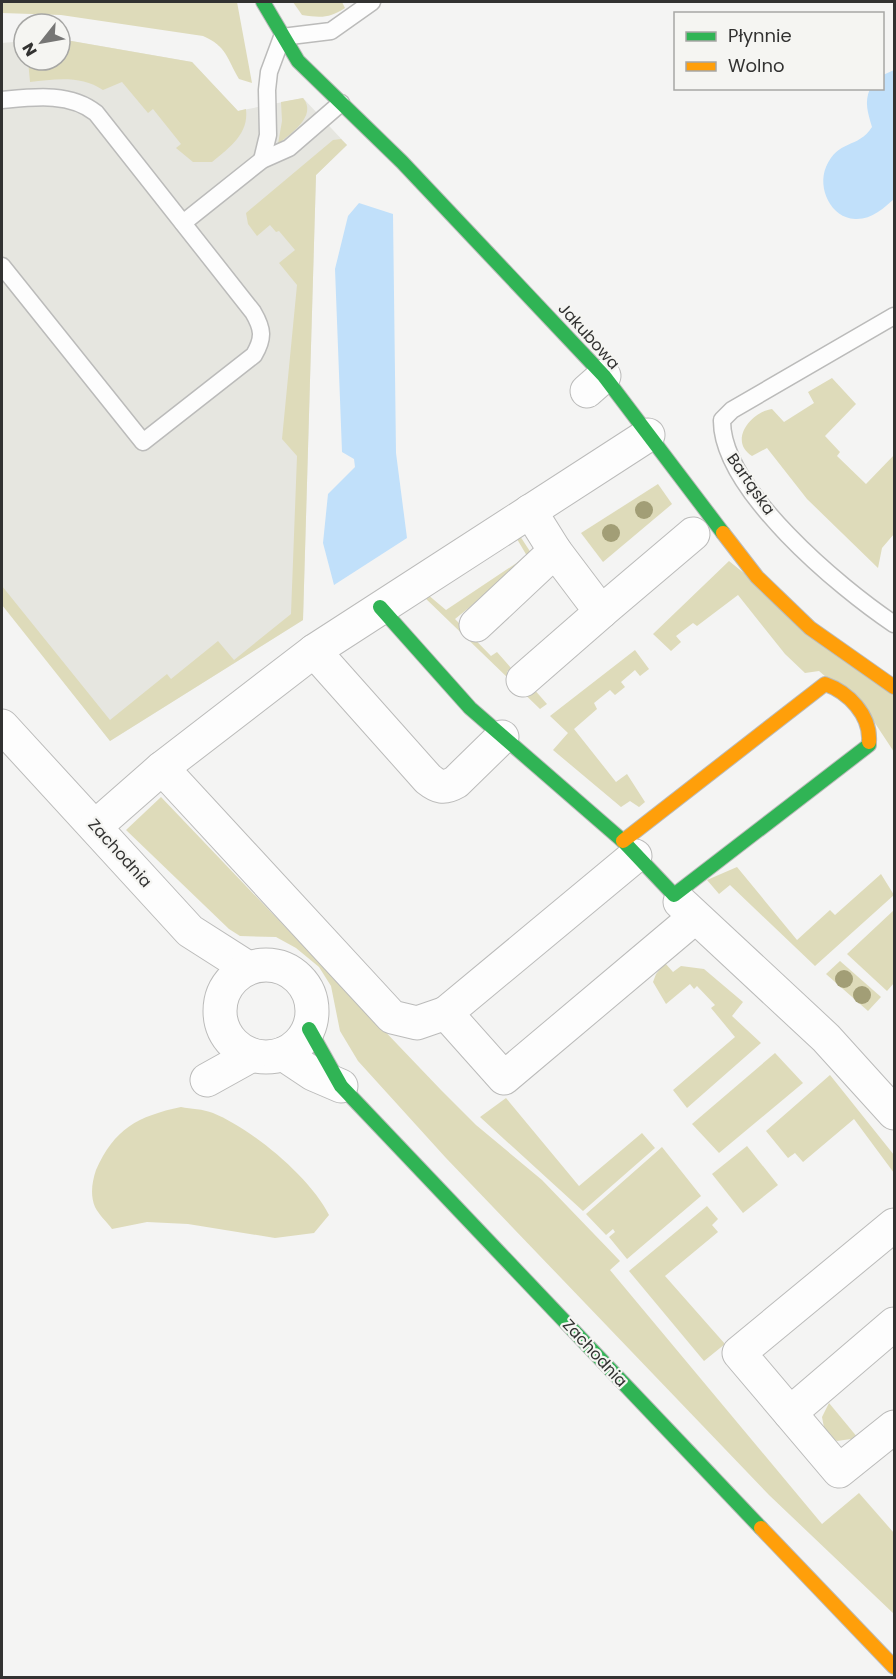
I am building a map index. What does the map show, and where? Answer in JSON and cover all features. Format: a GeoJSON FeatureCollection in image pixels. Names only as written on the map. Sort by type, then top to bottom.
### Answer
{"type":"FeatureCollection","features":[{"type":"Feature","properties":{"kind":"street","name":"Jakubowa"},"geometry":{"type":"LineString","coordinates":[[272,14],[298,61],[402,162],[595,383],[648,435],[757,577],[810,628],[894,687]]}},
{"type":"Feature","properties":{"kind":"street"},"geometry":{"type":"LineString","coordinates":[[96,826],[162,768],[314,651],[648,435]]}},
{"type":"Feature","properties":{"kind":"street"},"geometry":{"type":"LineString","coordinates":[[530,511],[555,551],[601,612]]}},
{"type":"Feature","properties":{"kind":"street"},"geometry":{"type":"LineString","coordinates":[[523,680],[693,534]]}},
{"type":"Feature","properties":{"kind":"street"},"geometry":{"type":"LineString","coordinates":[[476,625],[555,551]]}},
{"type":"Feature","properties":{"kind":"street"},"geometry":{"type":"LineString","coordinates":[[380,607],[470,708],[629,849],[684,907],[826,1038],[894,1113]]}},
{"type":"Feature","properties":{"kind":"street"},"geometry":{"type":"LineString","coordinates":[[314,651],[438,787],[449,786],[456,782],[501,737]]}},
{"type":"Feature","properties":{"kind":"street"},"geometry":{"type":"LineString","coordinates":[[162,768],[393,1017],[417,1023],[446,1013],[629,849],[825,684],[841,691],[857,708],[870,735],[869,745],[684,907],[504,1078],[446,1013]]}},
{"type":"Feature","properties":{"kind":"street","name":"Zachodnia"},"geometry":{"type":"LineString","coordinates":[[2,726],[190,931],[248,968]]}},
{"type":"Feature","properties":{"kind":"street"},"geometry":{"type":"LineString","coordinates":[[190,931],[204,965],[223,995]]}},
{"type":"Feature","properties":{"kind":"street"},"geometry":{"type":"LineString","coordinates":[[243,1051],[302,1041],[309,1029],[312,1014],[311,1000],[304,985],[294,974],[272,966],[248,968],[235,976],[223,995],[220,1019],[243,1051],[313,1074],[341,1086]]}},
{"type":"Feature","properties":{"kind":"street","name":"Zachodnia"},"geometry":{"type":"LineString","coordinates":[[309,1029],[341,1086],[501,1252],[752,1522],[894,1667]]}},
{"type":"Feature","properties":{"kind":"street"},"geometry":{"type":"LineString","coordinates":[[894,1225],[739,1353],[839,1471],[894,1427]]}},
{"type":"Feature","properties":{"kind":"street"},"geometry":{"type":"LineString","coordinates":[[790,1413],[894,1324]]}},
{"type":"Feature","properties":{"kind":"lane"},"geometry":{"type":"LineString","coordinates":[[262,160],[268,135],[267,90],[272,14],[331,31],[372,2]]}},
{"type":"Feature","properties":{"kind":"lane"},"geometry":{"type":"LineString","coordinates":[[2,100],[64,98],[83,103],[110,130],[253,312],[262,329],[261,342],[254,355],[143,442],[2,266]]}},
{"type":"Feature","properties":{"kind":"lane"},"geometry":{"type":"LineString","coordinates":[[183,223],[262,160],[289,148],[341,103]]}},
{"type":"Feature","properties":{"kind":"lane","name":"Bartąska"},"geometry":{"type":"LineString","coordinates":[[894,316],[732,410],[722,420],[721,437],[730,460],[782,527],[841,586],[894,624]]}},
{"type":"Feature","properties":{"kind":"shaded area"},"geometry":{"type":"Polygon","coordinates":[[[237,2],[252,83],[239,79],[222,49],[203,36],[72,17],[72,12],[2,13],[2,3],[237,2]]]}},
{"type":"Feature","properties":{"kind":"shaded area"},"geometry":{"type":"Polygon","coordinates":[[[293,2],[342,2],[345,8],[335,14],[320,17],[309,16],[302,15],[293,2]]]}},
{"type":"Feature","properties":{"kind":"shaded area"},"geometry":{"type":"Polygon","coordinates":[[[72,41],[192,62],[238,111],[303,98],[347,145],[316,175],[303,620],[110,741],[2,603],[2,43],[12,42],[12,72],[72,72],[72,41]]]}},
{"type":"Feature","properties":{"kind":"shaded area"},"geometry":{"type":"Polygon","coordinates":[[[72,41],[192,62],[238,111],[246,109],[246,118],[237,139],[212,162],[193,162],[176,148],[181,144],[153,109],[148,113],[122,82],[103,90],[77,80],[58,79],[30,82],[29,72],[72,72],[72,41]]]}},
{"type":"Feature","properties":{"kind":"shaded area"},"geometry":{"type":"Polygon","coordinates":[[[303,98],[307,105],[305,118],[278,144],[282,121],[281,102],[303,98]]]}},
{"type":"Feature","properties":{"kind":"shaded area"},"geometry":{"type":"Polygon","coordinates":[[[341,139],[347,145],[316,175],[303,620],[110,741],[2,605],[2,586],[110,720],[167,674],[171,679],[218,641],[234,660],[291,614],[297,456],[282,439],[297,285],[279,263],[295,250],[279,231],[276,232],[270,225],[257,236],[248,224],[246,213],[333,140],[341,139]]]}},
{"type":"Feature","properties":{"kind":"shaded area"},"geometry":{"type":"Polygon","coordinates":[[[832,378],[856,404],[825,436],[840,452],[837,456],[866,484],[894,455],[894,534],[882,548],[878,568],[807,499],[767,448],[752,456],[745,450],[742,443],[742,435],[750,421],[764,411],[772,409],[784,422],[814,403],[808,392],[832,378]]]}},
{"type":"Feature","properties":{"kind":"shaded area"},"geometry":{"type":"Polygon","coordinates":[[[658,484],[672,504],[603,562],[581,533],[658,484]]]}},
{"type":"Feature","properties":{"kind":"shaded area"},"geometry":{"type":"Polygon","coordinates":[[[520,536],[533,556],[455,619],[491,656],[497,652],[511,668],[507,672],[526,691],[533,688],[547,704],[540,709],[423,596],[427,594],[446,610],[527,556],[517,539],[520,536]]]}},
{"type":"Feature","properties":{"kind":"shaded area"},"geometry":{"type":"Polygon","coordinates":[[[729,561],[894,694],[894,752],[869,714],[819,671],[805,673],[785,654],[738,595],[697,626],[693,623],[676,636],[681,642],[671,651],[653,634],[729,561]]]}},
{"type":"Feature","properties":{"kind":"shaded area"},"geometry":{"type":"Polygon","coordinates":[[[635,650],[649,669],[640,676],[635,670],[621,682],[625,687],[615,695],[610,690],[594,703],[597,709],[574,729],[616,782],[627,774],[645,802],[639,807],[630,801],[621,807],[553,750],[568,733],[550,716],[635,650]]]}},
{"type":"Feature","properties":{"kind":"shaded area"},"geometry":{"type":"Polygon","coordinates":[[[161,797],[441,1090],[476,1125],[542,1180],[620,1261],[610,1270],[822,1524],[859,1493],[894,1533],[894,1614],[769,1495],[446,1158],[358,1061],[340,1031],[331,986],[319,967],[296,948],[276,937],[240,936],[229,929],[126,830],[161,797]]]}},
{"type":"Feature","properties":{"kind":"shaded area"},"geometry":{"type":"Polygon","coordinates":[[[737,867],[797,940],[830,910],[835,915],[881,874],[894,895],[815,966],[730,885],[719,894],[707,880],[737,867]]]}},
{"type":"Feature","properties":{"kind":"shaded area"},"geometry":{"type":"Polygon","coordinates":[[[894,910],[894,983],[887,991],[847,954],[894,910]]]}},
{"type":"Feature","properties":{"kind":"shaded area"},"geometry":{"type":"Polygon","coordinates":[[[840,961],[881,997],[868,1011],[826,974],[840,961]]]}},
{"type":"Feature","properties":{"kind":"shaded area"},"geometry":{"type":"Polygon","coordinates":[[[665,963],[673,972],[681,966],[704,969],[743,1002],[732,1016],[761,1043],[687,1108],[673,1090],[735,1037],[711,1008],[715,1005],[697,986],[694,989],[690,984],[666,1004],[653,982],[665,963]]]}},
{"type":"Feature","properties":{"kind":"shaded area"},"geometry":{"type":"Polygon","coordinates":[[[775,1053],[803,1083],[719,1153],[692,1124],[775,1053]]]}},
{"type":"Feature","properties":{"kind":"shaded area"},"geometry":{"type":"Polygon","coordinates":[[[830,1075],[894,1155],[894,1173],[854,1119],[803,1162],[795,1153],[788,1158],[766,1131],[830,1075]]]}},
{"type":"Feature","properties":{"kind":"shaded area"},"geometry":{"type":"Polygon","coordinates":[[[506,1098],[579,1186],[642,1133],[655,1148],[583,1211],[480,1117],[506,1098]]]}},
{"type":"Feature","properties":{"kind":"shaded area"},"geometry":{"type":"Polygon","coordinates":[[[181,1107],[213,1113],[262,1142],[308,1185],[329,1215],[314,1233],[275,1238],[188,1224],[147,1222],[112,1229],[95,1207],[92,1198],[96,1170],[103,1156],[119,1134],[129,1126],[152,1115],[181,1107]]]}},
{"type":"Feature","properties":{"kind":"shaded area"},"geometry":{"type":"Polygon","coordinates":[[[747,1146],[778,1185],[743,1213],[712,1174],[747,1146]]]}},
{"type":"Feature","properties":{"kind":"shaded area"},"geometry":{"type":"Polygon","coordinates":[[[662,1147],[701,1196],[627,1259],[609,1237],[615,1232],[613,1229],[606,1235],[586,1214],[662,1147]]]}},
{"type":"Feature","properties":{"kind":"shaded area"},"geometry":{"type":"Polygon","coordinates":[[[707,1206],[718,1219],[712,1225],[718,1232],[665,1276],[725,1344],[704,1361],[629,1271],[707,1206]]]}},
{"type":"Feature","properties":{"kind":"shaded area"},"geometry":{"type":"Polygon","coordinates":[[[829,1403],[858,1438],[837,1441],[825,1433],[822,1417],[829,1403]]]}},
{"type":"Feature","properties":{"kind":"water"},"geometry":{"type":"Polygon","coordinates":[[[894,70],[894,199],[877,213],[866,218],[846,217],[833,208],[828,200],[823,184],[826,167],[836,152],[861,139],[872,127],[868,112],[868,94],[870,90],[884,90],[884,75],[894,70]]]}},
{"type":"Feature","properties":{"kind":"water"},"geometry":{"type":"Polygon","coordinates":[[[359,203],[393,214],[396,453],[407,538],[334,585],[323,543],[328,494],[355,467],[354,459],[342,452],[335,269],[348,216],[359,203]]]}},
{"type":"Feature","properties":{"kind":"traffic: fast"},"geometry":{"type":"LineString","coordinates":[[263,2],[298,61],[402,162],[604,376],[723,533]]}},
{"type":"Feature","properties":{"kind":"traffic: fast"},"geometry":{"type":"LineString","coordinates":[[380,607],[470,708],[623,841],[674,895],[869,745],[869,742]]}},
{"type":"Feature","properties":{"kind":"traffic: fast"},"geometry":{"type":"LineString","coordinates":[[309,1029],[341,1086],[761,1528]]}},
{"type":"Feature","properties":{"kind":"traffic: slow"},"geometry":{"type":"LineString","coordinates":[[723,533],[757,577],[810,628],[894,687]]}},
{"type":"Feature","properties":{"kind":"traffic: slow"},"geometry":{"type":"LineString","coordinates":[[623,841],[825,684],[842,693],[856,706],[866,723],[869,742]]}},
{"type":"Feature","properties":{"kind":"traffic: slow"},"geometry":{"type":"LineString","coordinates":[[761,1528],[894,1667]]}}]}
